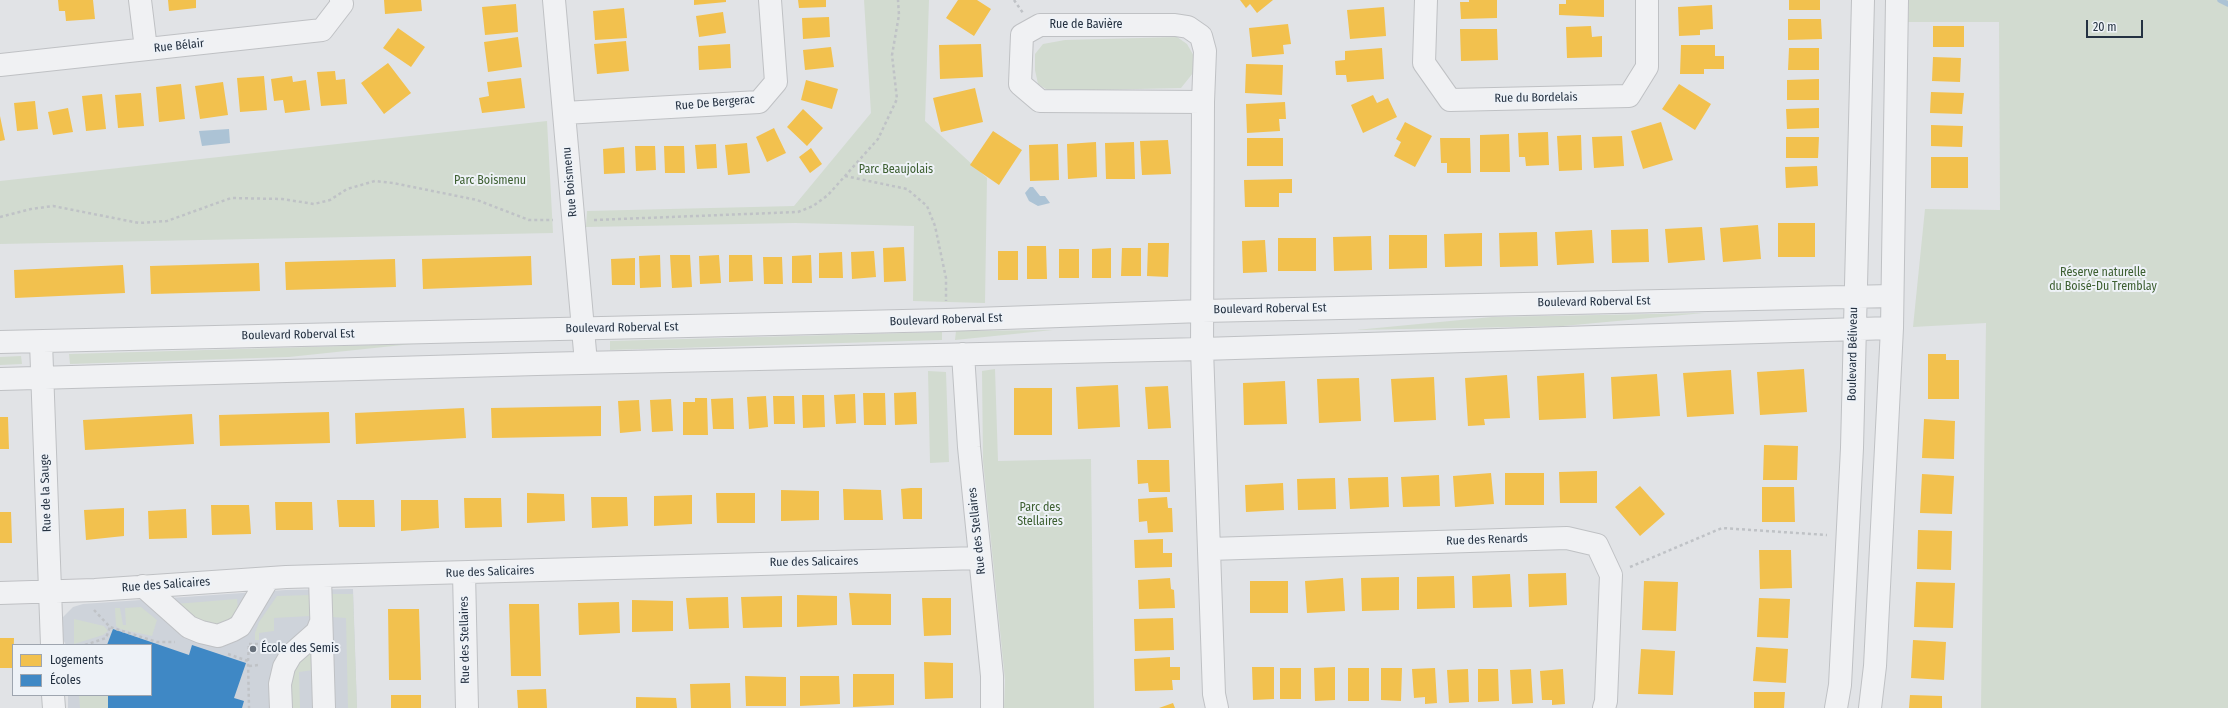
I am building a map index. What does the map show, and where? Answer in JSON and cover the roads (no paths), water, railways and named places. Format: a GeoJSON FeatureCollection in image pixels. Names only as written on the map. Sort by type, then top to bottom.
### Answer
{"type":"FeatureCollection","features":[{"type":"Feature","properties":{"kind":"street"},"geometry":{"type":"LineString","coordinates":[[140,0],[146,49]]}},
{"type":"Feature","properties":{"kind":"street","name":"Rue Bélair"},"geometry":{"type":"LineString","coordinates":[[0,65],[322,30],[342,4],[342,0]]}},
{"type":"Feature","properties":{"kind":"street","name":"Rue Boismenu"},"geometry":{"type":"LineString","coordinates":[[554,0],[586,363]]}},
{"type":"Feature","properties":{"kind":"street","name":"Rue De Bergerac"},"geometry":{"type":"LineString","coordinates":[[564,114],[759,102],[776,82],[770,0]]}},
{"type":"Feature","properties":{"kind":"street","name":"Rue du Bordelais"},"geometry":{"type":"LineString","coordinates":[[1426,0],[1424,63],[1450,100],[1629,96],[1647,67],[1648,0]]}},
{"type":"Feature","properties":{"kind":"street","name":"Boulevard Béliveau"},"geometry":{"type":"LineString","coordinates":[[1836,708],[1840,686],[1852,448],[1863,0]]}},
{"type":"Feature","properties":{"kind":"street"},"geometry":{"type":"LineString","coordinates":[[1870,708],[1875,666],[1892,328],[1898,0]]}},
{"type":"Feature","properties":{"kind":"street","name":"Rue de Bavière"},"geometry":{"type":"LineString","coordinates":[[1202,102],[1040,101],[1020,84],[1022,35],[1040,25],[1175,25],[1188,28],[1201,36],[1204,51],[1202,102],[1202,349]]}},
{"type":"Feature","properties":{"kind":"street","name":"Boulevard Roberval Est"},"geometry":{"type":"LineString","coordinates":[[0,342],[946,320],[1202,311],[1892,296]]}},
{"type":"Feature","properties":{"kind":"street"},"geometry":{"type":"LineString","coordinates":[[0,379],[586,363],[1202,349],[1892,328]]}},
{"type":"Feature","properties":{"kind":"street","name":"Rue de la Sauge"},"geometry":{"type":"LineString","coordinates":[[41,342],[52,644]]}},
{"type":"Feature","properties":{"kind":"street"},"geometry":{"type":"LineString","coordinates":[[1202,349],[1214,694],[1217,708]]}},
{"type":"Feature","properties":{"kind":"street","name":"Rue des Stellaires"},"geometry":{"type":"LineString","coordinates":[[963,354],[969,447],[992,676],[992,708]]}},
{"type":"Feature","properties":{"kind":"street","name":"Rue des Renards"},"geometry":{"type":"LineString","coordinates":[[1210,549],[1567,538],[1597,545],[1611,575],[1606,701],[1604,708]]}},
{"type":"Feature","properties":{"kind":"street","name":"Rue des Salicaires"},"geometry":{"type":"LineString","coordinates":[[0,593],[49,592],[268,578],[464,573],[624,566],[980,558]]}},
{"type":"Feature","properties":{"kind":"street","name":"Rue des Stellaires"},"geometry":{"type":"LineString","coordinates":[[464,573],[467,708]]}},
{"type":"Feature","properties":{"kind":"street"},"geometry":{"type":"LineString","coordinates":[[320,577],[324,708]]}},
{"type":"Feature","properties":{"kind":"street"},"geometry":{"type":"LineString","coordinates":[[143,586],[190,627],[201,632],[218,636],[240,626],[268,578]]}},
{"type":"Feature","properties":{"kind":"street"},"geometry":{"type":"LineString","coordinates":[[281,708],[280,684],[284,667],[291,654],[317,632],[321,622]]}},
{"type":"Feature","properties":{"kind":"street"},"geometry":{"type":"LineString","coordinates":[[53,696],[54,708]]}},
{"type":"Feature","properties":{"kind":"water"},"geometry":{"type":"Polygon","coordinates":[[[229,129],[230,143],[202,146],[199,131],[229,129]]]}},
{"type":"Feature","properties":{"kind":"water"},"geometry":{"type":"Polygon","coordinates":[[[1030,187],[1033,187],[1040,196],[1045,196],[1050,203],[1038,206],[1029,201],[1025,193],[1030,187]]]}},
{"type":"Feature","properties":{"kind":"waterway"},"geometry":{"type":"LineString","coordinates":[[2220,0],[2228,4]]}},
{"type":"Feature","properties":{"kind":"place","name":"École des Semis"},"geometry":{"type":"Point","coordinates":[253,649]}},
{"type":"Feature","properties":{"kind":"park label","name":"Parc Beaujolais"},"geometry":{"type":"Point","coordinates":[896,170]}},
{"type":"Feature","properties":{"kind":"park label","name":"Parc Boismenu"},"geometry":{"type":"Point","coordinates":[490,181]}},
{"type":"Feature","properties":{"kind":"park label","name":"Réserve naturelle du Boisé-Du Tremblay"},"geometry":{"type":"Point","coordinates":[2103,280]}},
{"type":"Feature","properties":{"kind":"park label","name":"Parc des Stellaires"},"geometry":{"type":"Point","coordinates":[1040,515]}}]}
